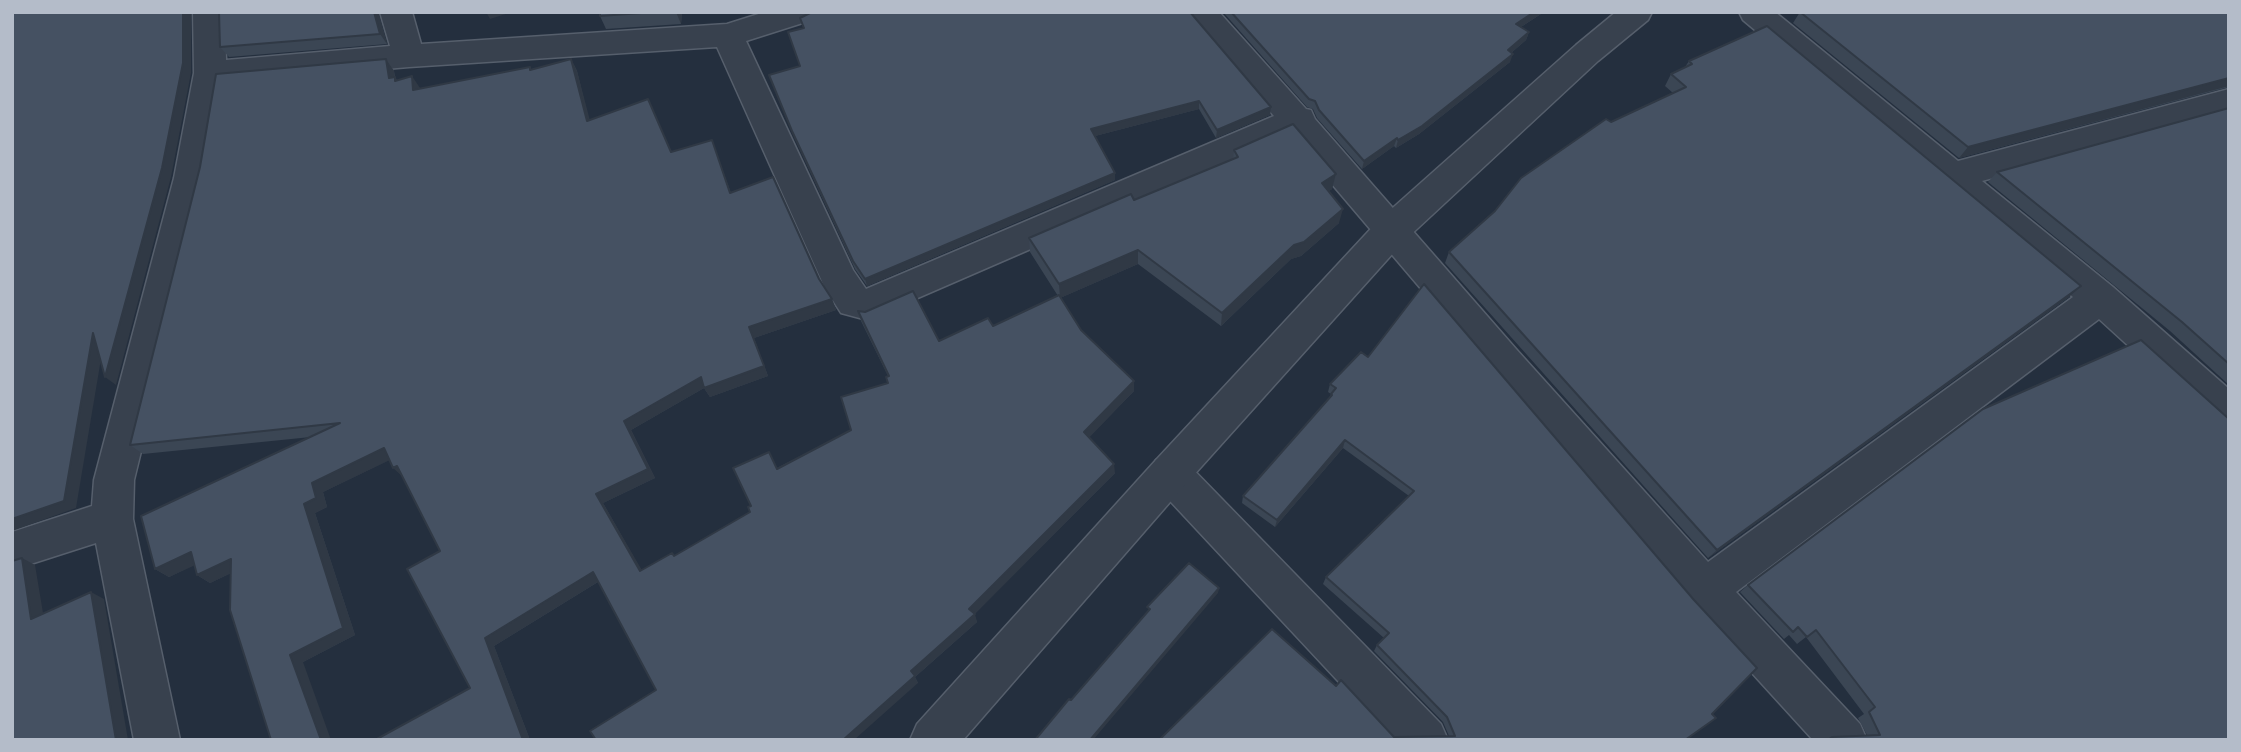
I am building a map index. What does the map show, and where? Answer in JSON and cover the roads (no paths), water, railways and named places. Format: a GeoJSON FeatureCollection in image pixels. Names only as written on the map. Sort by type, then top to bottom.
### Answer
{"type":"FeatureCollection","features":[{"type":"Feature","properties":{"kind":"street"},"geometry":{"type":"LineString","coordinates":[[157,740],[112,519],[114,480],[191,177],[210,73],[209,12]]}},
{"type":"Feature","properties":{"kind":"street"},"geometry":{"type":"LineString","coordinates":[[396,12],[409,55]]}},
{"type":"Feature","properties":{"kind":"street"},"geometry":{"type":"LineString","coordinates":[[562,46],[572,12]]}},
{"type":"Feature","properties":{"kind":"street"},"geometry":{"type":"LineString","coordinates":[[210,73],[409,55],[728,35],[801,12]]}},
{"type":"Feature","properties":{"kind":"street"},"geometry":{"type":"LineString","coordinates":[[1201,12],[1299,120],[1391,231],[1704,590],[1844,740]]}},
{"type":"Feature","properties":{"kind":"street"},"geometry":{"type":"LineString","coordinates":[[933,740],[1170,473],[1391,231],[1587,53],[1637,12]]}},
{"type":"Feature","properties":{"kind":"street"},"geometry":{"type":"LineString","coordinates":[[1754,12],[1955,175],[2229,412]]}},
{"type":"Feature","properties":{"kind":"street"},"geometry":{"type":"LineString","coordinates":[[728,35],[838,278],[854,302],[867,305],[1299,120]]}},
{"type":"Feature","properties":{"kind":"street"},"geometry":{"type":"LineString","coordinates":[[1955,175],[2229,100]]}},
{"type":"Feature","properties":{"kind":"street"},"geometry":{"type":"LineString","coordinates":[[1704,590],[2100,298]]}},
{"type":"Feature","properties":{"kind":"street"},"geometry":{"type":"LineString","coordinates":[[1170,473],[1424,740]]}},
{"type":"Feature","properties":{"kind":"street"},"geometry":{"type":"LineString","coordinates":[[12,551],[112,519]]}}]}
